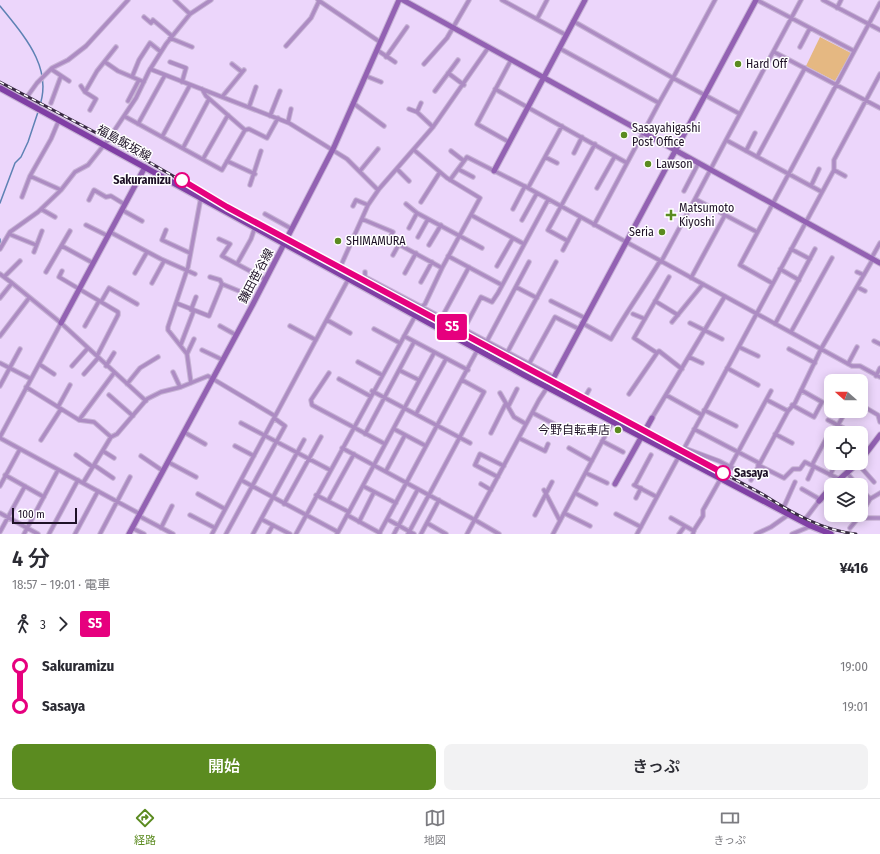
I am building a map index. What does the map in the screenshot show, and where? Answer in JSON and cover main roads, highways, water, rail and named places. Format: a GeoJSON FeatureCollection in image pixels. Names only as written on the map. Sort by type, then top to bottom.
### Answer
{"type":"FeatureCollection","features":[{"type":"Feature","properties":{"kind":"main road","name":"福島飯坂線"},"geometry":{"type":"LineString","coordinates":[[0,88],[201,197],[284,244],[581,404],[803,522],[831,534]]}},
{"type":"Feature","properties":{"kind":"waterway"},"geometry":{"type":"LineString","coordinates":[[0,6],[27,41],[40,66],[43,79],[43,93],[39,108]]}},
{"type":"Feature","properties":{"kind":"waterway"},"geometry":{"type":"LineString","coordinates":[[0,203],[15,163],[21,157],[28,142],[38,112]]}},
{"type":"Feature","properties":{"kind":"waterway"},"geometry":{"type":"LineString","coordinates":[[0,239],[0,244]]}},
{"type":"Feature","properties":{"kind":"railway"},"geometry":{"type":"LineString","coordinates":[[0,82],[121,146],[227,207],[764,495],[796,514],[819,525],[856,534]]}},
{"type":"Feature","properties":{"kind":"train","name":"S5"},"geometry":{"type":"LineString","coordinates":[[182,180],[227,207],[723,473]]}},
{"type":"Feature","properties":{"kind":"place","name":"Hard Off"},"geometry":{"type":"Point","coordinates":[738,64]}},
{"type":"Feature","properties":{"kind":"place","name":"Sasayahigashi Post Office"},"geometry":{"type":"Point","coordinates":[624,135]}},
{"type":"Feature","properties":{"kind":"place","name":"Lawson"},"geometry":{"type":"Point","coordinates":[648,164]}},
{"type":"Feature","properties":{"kind":"place","name":"Sakuramizu"},"geometry":{"type":"Point","coordinates":[182,180]}},
{"type":"Feature","properties":{"kind":"place","name":"Matsumoto Kiyoshi"},"geometry":{"type":"Point","coordinates":[671,215]}},
{"type":"Feature","properties":{"kind":"place","name":"Seria"},"geometry":{"type":"Point","coordinates":[662,232]}},
{"type":"Feature","properties":{"kind":"place","name":"SHIMAMURA"},"geometry":{"type":"Point","coordinates":[338,241]}},
{"type":"Feature","properties":{"kind":"place","name":"今野自転車店"},"geometry":{"type":"Point","coordinates":[618,430]}},
{"type":"Feature","properties":{"kind":"place","name":"Sasaya"},"geometry":{"type":"Point","coordinates":[723,473]}}]}
